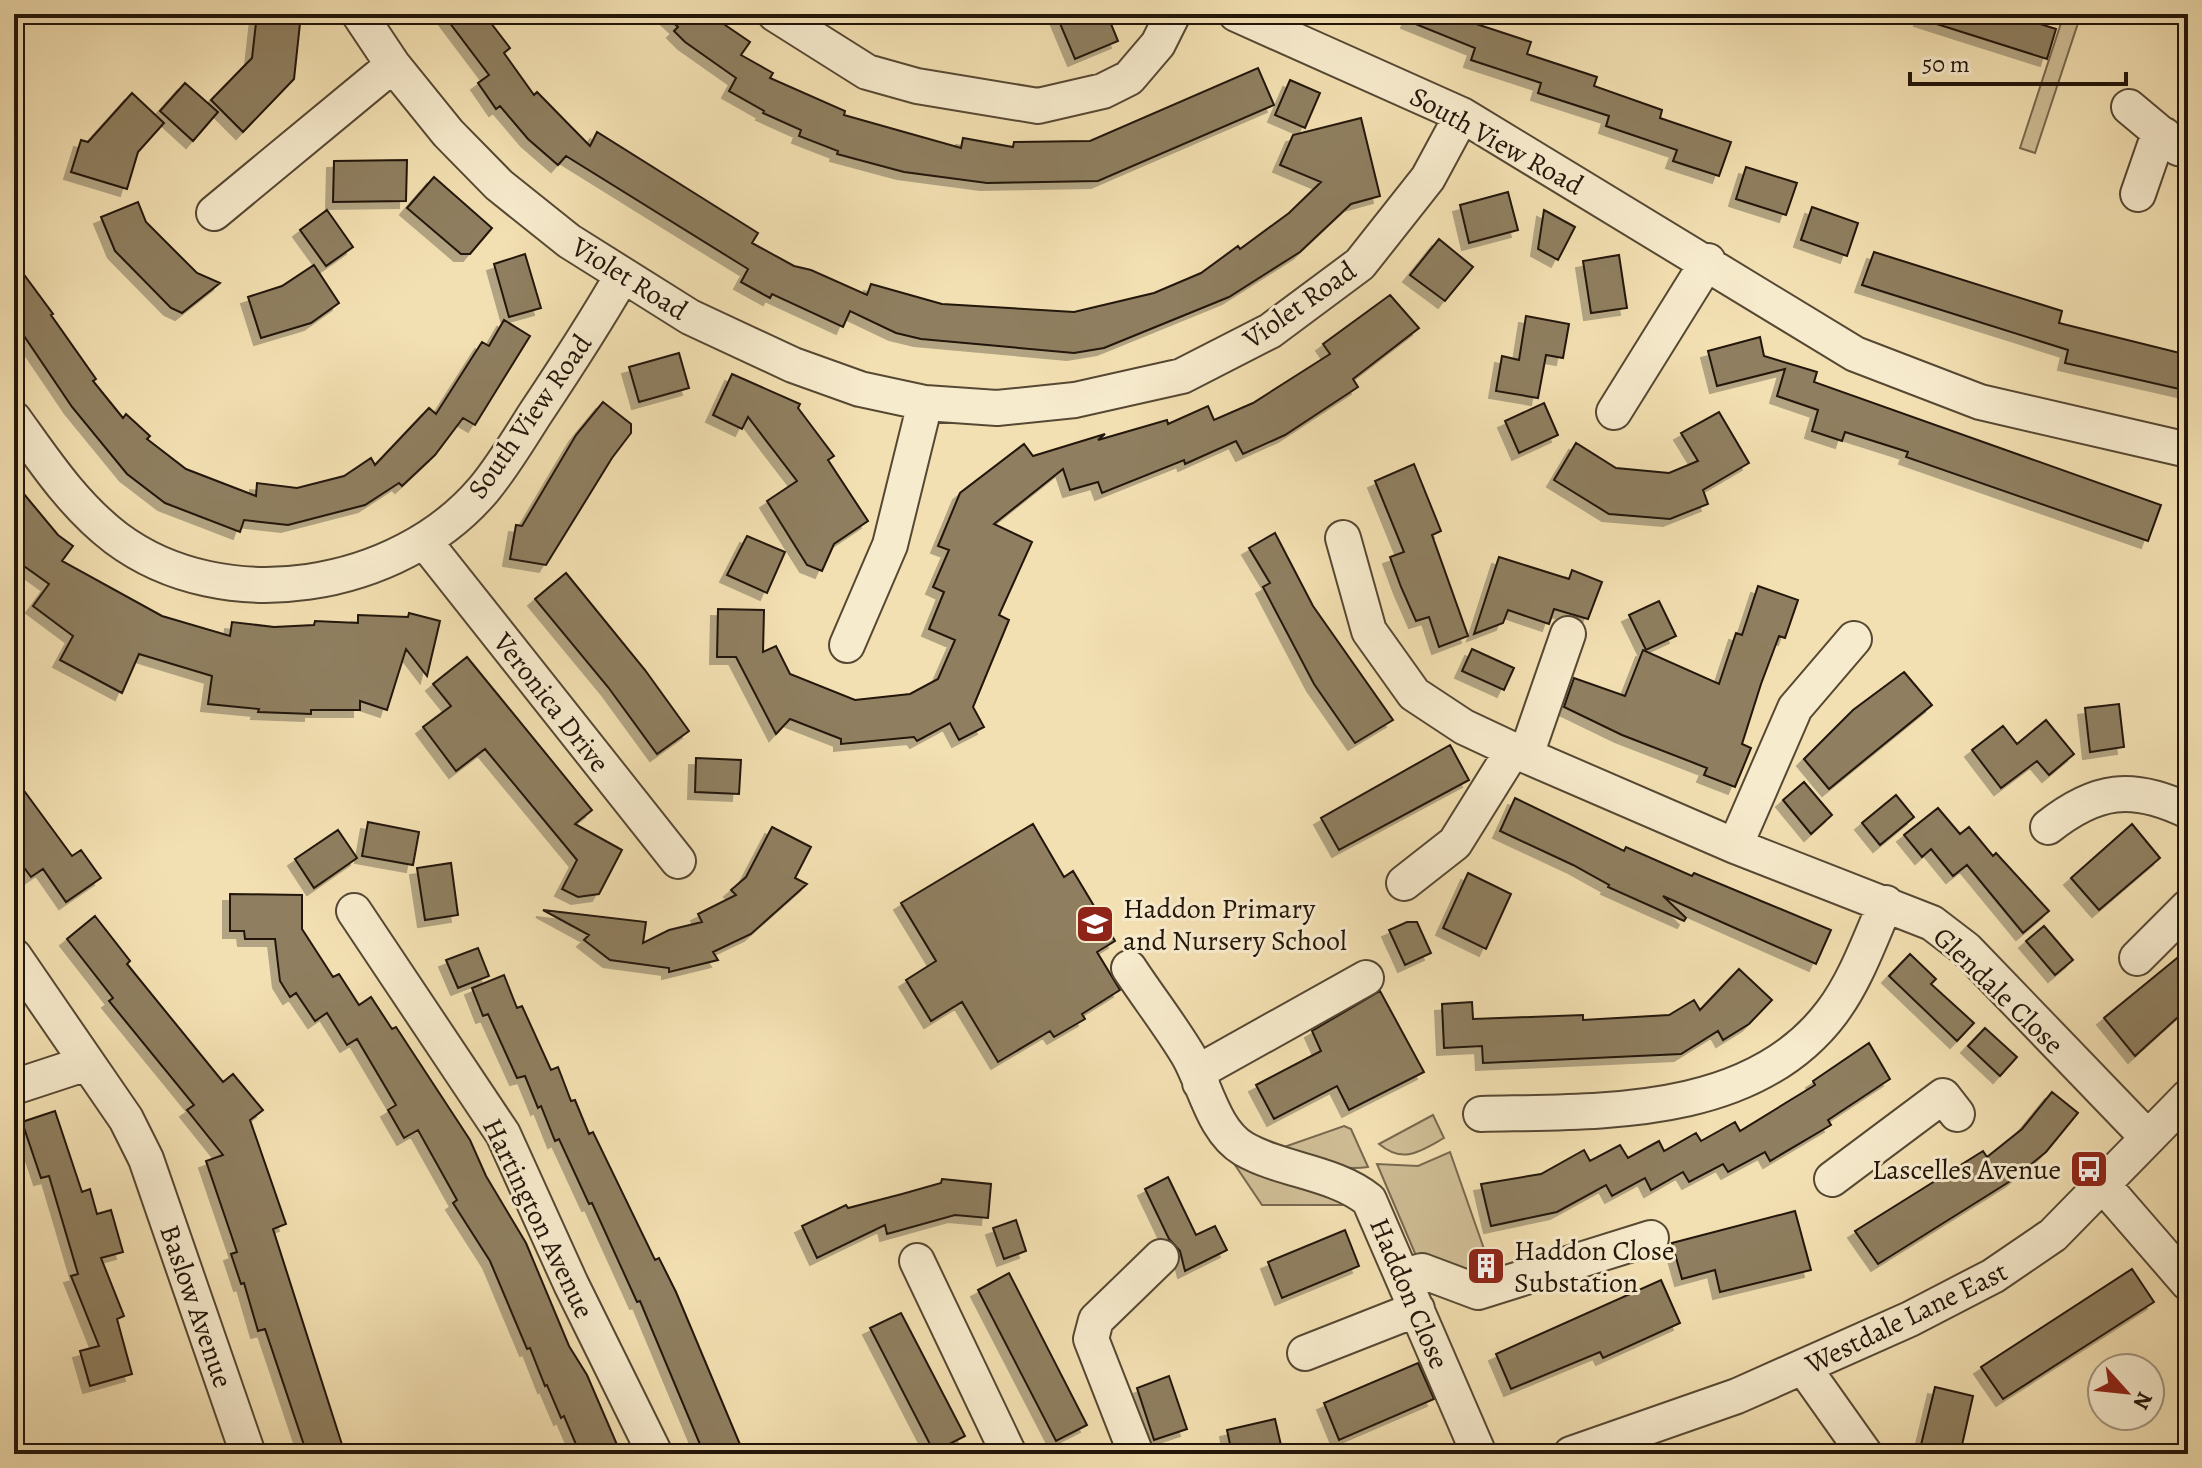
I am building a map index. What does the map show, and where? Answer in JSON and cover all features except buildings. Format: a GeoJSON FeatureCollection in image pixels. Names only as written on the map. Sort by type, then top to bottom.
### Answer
{"type":"FeatureCollection","features":[{"type":"Feature","properties":{"kind":"street","name":"Violet Road"},"geometry":{"type":"LineString","coordinates":[[359,14],[393,65],[448,133],[499,185],[569,241],[690,317],[793,365],[860,389],[925,403],[997,408],[1075,400],[1182,376],[1270,331],[1360,264],[1428,178],[1462,115]]}},
{"type":"Feature","properties":{"kind":"street"},"geometry":{"type":"LineString","coordinates":[[775,14],[867,72],[917,86],[1038,106],[1103,91],[1129,78],[1158,44],[1173,14]]}},
{"type":"Feature","properties":{"kind":"street","name":"South View Road"},"geometry":{"type":"LineString","coordinates":[[1236,14],[1462,115],[1708,261],[1855,354],[1923,383],[1980,402],[2188,450]]}},
{"type":"Feature","properties":{"kind":"street"},"geometry":{"type":"LineString","coordinates":[[214,213],[393,65]]}},
{"type":"Feature","properties":{"kind":"street"},"geometry":{"type":"LineString","coordinates":[[2129,107],[2176,142]]}},
{"type":"Feature","properties":{"kind":"street"},"geometry":{"type":"LineString","coordinates":[[2138,194],[2155,145],[2176,142]]}},
{"type":"Feature","properties":{"kind":"street"},"geometry":{"type":"LineString","coordinates":[[1614,412],[1708,261]]}},
{"type":"Feature","properties":{"kind":"street","name":"South View Road"},"geometry":{"type":"LineString","coordinates":[[14,419],[81,509],[119,540],[170,567],[240,585],[303,583],[375,565],[425,542],[484,490],[622,276]]}},
{"type":"Feature","properties":{"kind":"street"},"geometry":{"type":"LineString","coordinates":[[847,645],[890,545],[925,403]]}},
{"type":"Feature","properties":{"kind":"street","name":"Glendale Close"},"geometry":{"type":"LineString","coordinates":[[1343,538],[1369,631],[1414,694],[1464,727],[1519,752],[1735,846],[1932,923],[1966,949],[2148,1138]]}},
{"type":"Feature","properties":{"kind":"street","name":"Veronica Drive"},"geometry":{"type":"LineString","coordinates":[[425,542],[678,861]]}},
{"type":"Feature","properties":{"kind":"street"},"geometry":{"type":"LineString","coordinates":[[1404,883],[1455,843],[1519,752],[1568,634]]}},
{"type":"Feature","properties":{"kind":"street"},"geometry":{"type":"LineString","coordinates":[[1735,846],[1795,708],[1854,639]]}},
{"type":"Feature","properties":{"kind":"street"},"geometry":{"type":"LineString","coordinates":[[2048,827],[2078,804],[2113,794],[2147,796],[2188,811]]}},
{"type":"Feature","properties":{"kind":"street"},"geometry":{"type":"LineString","coordinates":[[1481,1114],[1630,1108],[1700,1096],[1740,1081],[1781,1059],[1832,1012],[1886,903]]}},
{"type":"Feature","properties":{"kind":"street"},"geometry":{"type":"LineString","coordinates":[[2137,958],[2188,907]]}},
{"type":"Feature","properties":{"kind":"street","name":"Hartington Avenue"},"geometry":{"type":"LineString","coordinates":[[354,911],[503,1134],[571,1284],[655,1454]]}},
{"type":"Feature","properties":{"kind":"street","name":"Baslow Avenue"},"geometry":{"type":"LineString","coordinates":[[14,956],[126,1119],[146,1159],[248,1454]]}},
{"type":"Feature","properties":{"kind":"street","name":"Haddon Close"},"geometry":{"type":"LineString","coordinates":[[1129,968],[1189,1058],[1225,1130],[1241,1148],[1282,1166],[1335,1181],[1369,1200],[1479,1454]]}},
{"type":"Feature","properties":{"kind":"street"},"geometry":{"type":"LineString","coordinates":[[1200,1083],[1205,1068],[1366,978]]}},
{"type":"Feature","properties":{"kind":"street"},"geometry":{"type":"LineString","coordinates":[[14,1087],[87,1063]]}},
{"type":"Feature","properties":{"kind":"street"},"geometry":{"type":"LineString","coordinates":[[1832,1179],[1943,1096],[1957,1114]]}},
{"type":"Feature","properties":{"kind":"street","name":"Westdale Lane East"},"geometry":{"type":"LineString","coordinates":[[1571,1454],[1737,1396],[1804,1368],[1910,1319],[2023,1259],[2053,1235],[2188,1097]]}},
{"type":"Feature","properties":{"kind":"street"},"geometry":{"type":"LineString","coordinates":[[2103,1185],[2188,1283]]}},
{"type":"Feature","properties":{"kind":"street"},"geometry":{"type":"LineString","coordinates":[[1404,1276],[1422,1271],[1478,1292],[1651,1238]]}},
{"type":"Feature","properties":{"kind":"street"},"geometry":{"type":"LineString","coordinates":[[1136,1454],[1091,1339],[1096,1320],[1161,1257]]}},
{"type":"Feature","properties":{"kind":"street"},"geometry":{"type":"LineString","coordinates":[[917,1261],[1009,1454]]}},
{"type":"Feature","properties":{"kind":"street"},"geometry":{"type":"LineString","coordinates":[[1305,1353],[1417,1309]]}},
{"type":"Feature","properties":{"kind":"street"},"geometry":{"type":"LineString","coordinates":[[1804,1368],[1865,1454]]}},
{"type":"Feature","properties":{"kind":"shaded area"},"geometry":{"type":"Polygon","coordinates":[[[2064,14],[2081,14],[2035,153],[2020,148],[2064,14]]]}},
{"type":"Feature","properties":{"kind":"shaded area"},"geometry":{"type":"Polygon","coordinates":[[[1433,1115],[1444,1138],[1427,1148],[1404,1155],[1379,1144],[1433,1115]]]}},
{"type":"Feature","properties":{"kind":"shaded area"},"geometry":{"type":"Polygon","coordinates":[[[1344,1126],[1351,1129],[1368,1167],[1346,1168],[1324,1164],[1284,1147],[1344,1126]]]}},
{"type":"Feature","properties":{"kind":"shaded area"},"geometry":{"type":"Polygon","coordinates":[[[1450,1152],[1484,1249],[1471,1254],[1479,1282],[1417,1258],[1377,1164],[1418,1166],[1450,1152]]]}},
{"type":"Feature","properties":{"kind":"shaded area"},"geometry":{"type":"Polygon","coordinates":[[[1231,1159],[1340,1195],[1351,1205],[1262,1205],[1231,1159]]]}},
{"type":"Feature","properties":{"kind":"place","name":"Haddon Primary and Nursery School"},"geometry":{"type":"Point","coordinates":[1095,924]}},
{"type":"Feature","properties":{"kind":"place","name":"Lascelles Avenue"},"geometry":{"type":"Point","coordinates":[2089,1169]}},
{"type":"Feature","properties":{"kind":"place","name":"Haddon Close Substation"},"geometry":{"type":"Point","coordinates":[1486,1266]}}]}
